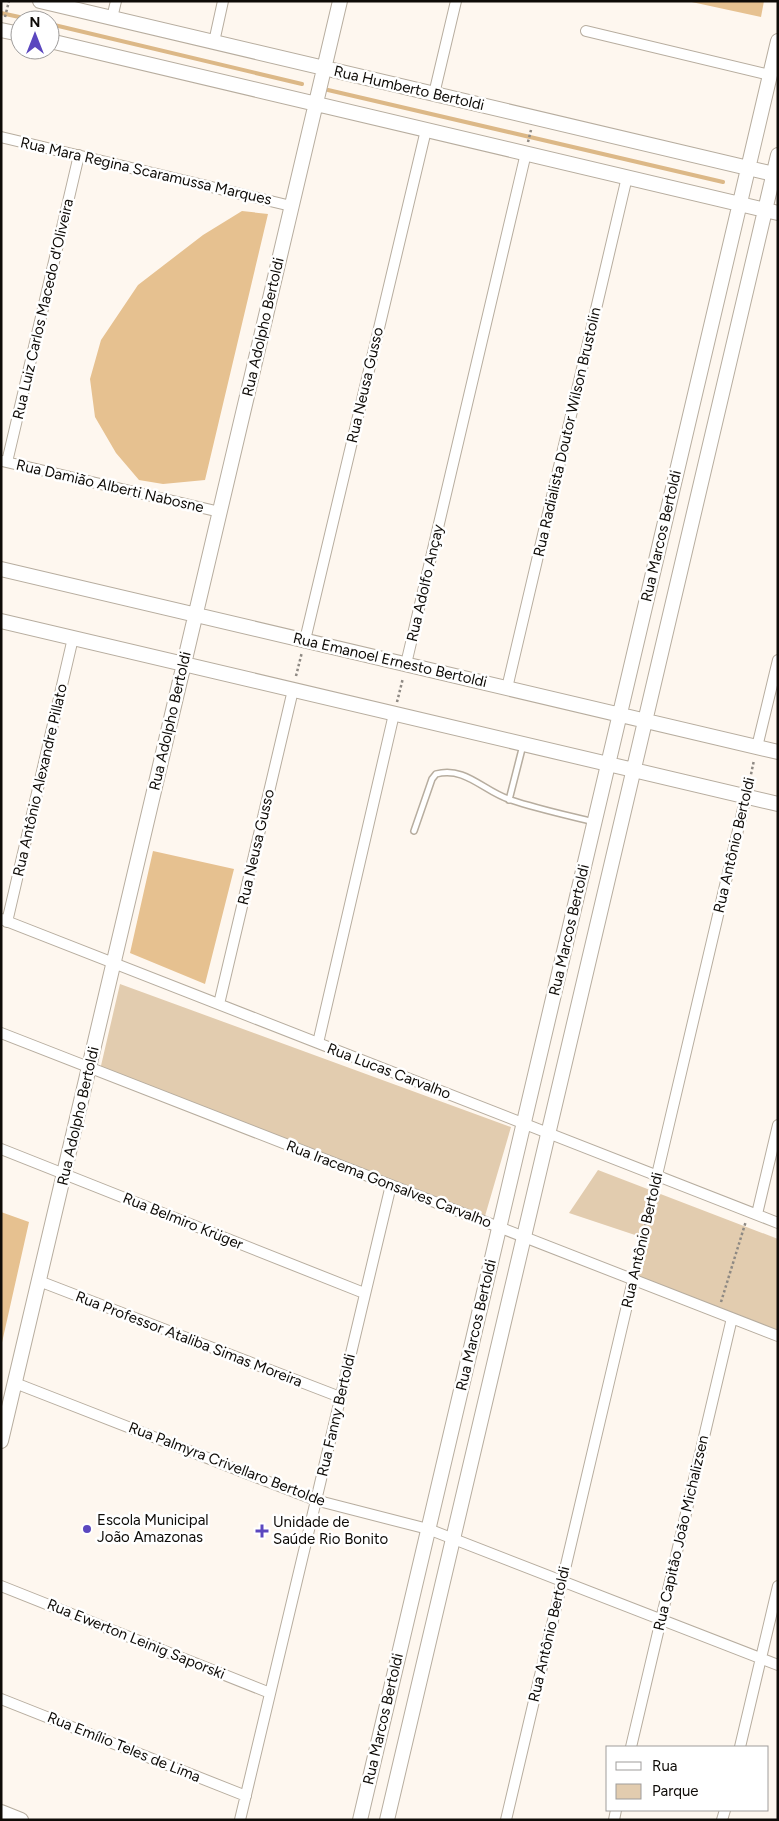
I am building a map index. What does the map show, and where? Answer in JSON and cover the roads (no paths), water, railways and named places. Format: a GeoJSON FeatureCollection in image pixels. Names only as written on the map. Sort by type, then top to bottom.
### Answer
{"type":"FeatureCollection","features":[{"type":"Feature","properties":{"kind":"street","name":"Rua Humberto Bertoldi"},"geometry":{"type":"LineString","coordinates":[[40,1],[776,174]]}},
{"type":"Feature","properties":{"kind":"street"},"geometry":{"type":"LineString","coordinates":[[112,18],[116,1]]}},
{"type":"Feature","properties":{"kind":"street"},"geometry":{"type":"LineString","coordinates":[[214,42],[223,1]]}},
{"type":"Feature","properties":{"kind":"street","name":"Rua Adolpho Bertoldi"},"geometry":{"type":"LineString","coordinates":[[1,1442],[340,1]]}},
{"type":"Feature","properties":{"kind":"street"},"geometry":{"type":"LineString","coordinates":[[434,94],[456,1]]}},
{"type":"Feature","properties":{"kind":"street"},"geometry":{"type":"LineString","coordinates":[[586,31],[770,75]]}},
{"type":"Feature","properties":{"kind":"street","name":"Rua Marcos Bertoldi"},"geometry":{"type":"LineString","coordinates":[[360,1820],[778,41]]}},
{"type":"Feature","properties":{"kind":"street"},"geometry":{"type":"LineString","coordinates":[[60,43],[771,211]]}},
{"type":"Feature","properties":{"kind":"street","name":"Rua Neusa Gusso"},"geometry":{"type":"LineString","coordinates":[[305,640],[426,130]]}},
{"type":"Feature","properties":{"kind":"street","name":"Rua Mara Regina Scaramussa Marques"},"geometry":{"type":"LineString","coordinates":[[1,137],[292,206]]}},
{"type":"Feature","properties":{"kind":"street","name":"Rua Adolfo Ançay"},"geometry":{"type":"LineString","coordinates":[[406,664],[526,153]]}},
{"type":"Feature","properties":{"kind":"street","name":"Rua Luiz Carlos Macedo d'Oliveira"},"geometry":{"type":"LineString","coordinates":[[4,461],[79,155]]}},
{"type":"Feature","properties":{"kind":"street","name":"Rua Marcos Bertoldi"},"geometry":{"type":"LineString","coordinates":[[386,1820],[633,770],[771,211],[778,155]]}},
{"type":"Feature","properties":{"kind":"street","name":"Rua Radialista Doutor Wilson Brustolin"},"geometry":{"type":"LineString","coordinates":[[507,688],[627,177]]}},
{"type":"Feature","properties":{"kind":"street","name":"Rua Damião Alberti Nabosne"},"geometry":{"type":"LineString","coordinates":[[4,461],[220,512]]}},
{"type":"Feature","properties":{"kind":"street","name":"Rua Emanoel Ernesto Bertoldi"},"geometry":{"type":"LineString","coordinates":[[1,569],[778,752]]}},
{"type":"Feature","properties":{"kind":"street"},"geometry":{"type":"LineString","coordinates":[[1,621],[778,804]]}},
{"type":"Feature","properties":{"kind":"street","name":"Rua Antônio Alexandre Pillato"},"geometry":{"type":"LineString","coordinates":[[4,920],[74,638]]}},
{"type":"Feature","properties":{"kind":"street"},"geometry":{"type":"LineString","coordinates":[[757,747],[778,660]]}},
{"type":"Feature","properties":{"kind":"street","name":"Rua Neusa Gusso"},"geometry":{"type":"LineString","coordinates":[[219,1004],[293,690]]}},
{"type":"Feature","properties":{"kind":"street"},"geometry":{"type":"LineString","coordinates":[[318,1043],[394,714]]}},
{"type":"Feature","properties":{"kind":"street","name":"Rua Antônio Bertoldi"},"geometry":{"type":"LineString","coordinates":[[657,1175],[746,796]]}},
{"type":"Feature","properties":{"kind":"street","name":"Rua Lucas Carvalho"},"geometry":{"type":"LineString","coordinates":[[4,920],[778,1223]]}},
{"type":"Feature","properties":{"kind":"street","name":"Rua Iracema Gonsalves Carvalho"},"geometry":{"type":"LineString","coordinates":[[1,1033],[778,1336]]}},
{"type":"Feature","properties":{"kind":"street"},"geometry":{"type":"LineString","coordinates":[[753,1213],[778,1125]]}},
{"type":"Feature","properties":{"kind":"street","name":"Rua Belmiro Krüger"},"geometry":{"type":"LineString","coordinates":[[1,1149],[364,1293]]}},
{"type":"Feature","properties":{"kind":"street","name":"Rua Fanny Bertoldi"},"geometry":{"type":"LineString","coordinates":[[240,1820],[391,1185]]}},
{"type":"Feature","properties":{"kind":"street","name":"Rua Professor Ataliba Simas Moreira"},"geometry":{"type":"LineString","coordinates":[[39,1280],[340,1397]]}},
{"type":"Feature","properties":{"kind":"street","name":"Rua Antônio Bertoldi"},"geometry":{"type":"LineString","coordinates":[[506,1820],[633,1280]]}},
{"type":"Feature","properties":{"kind":"street","name":"Rua Capitão João Michalizsen"},"geometry":{"type":"LineString","coordinates":[[631,1746],[732,1318]]}},
{"type":"Feature","properties":{"kind":"street","name":"Rua Palmyra Crivellaro Bertolde"},"geometry":{"type":"LineString","coordinates":[[15,1383],[316,1500],[428,1529],[453,1538],[778,1665]]}},
{"type":"Feature","properties":{"kind":"street","name":"Rua Ewerton Leinig Saporski"},"geometry":{"type":"LineString","coordinates":[[1,1586],[270,1693]]}},
{"type":"Feature","properties":{"kind":"street"},"geometry":{"type":"LineString","coordinates":[[740,1746],[778,1586]]}},
{"type":"Feature","properties":{"kind":"street","name":"Rua Emílio Teles de Lima"},"geometry":{"type":"LineString","coordinates":[[1,1699],[246,1796]]}},
{"type":"Feature","properties":{"kind":"street"},"geometry":{"type":"LineString","coordinates":[[1,1812],[21,1820]]}},
{"type":"Feature","properties":{"kind":"lane"},"geometry":{"type":"LineString","coordinates":[[509,800],[523,744]]}},
{"type":"Feature","properties":{"kind":"lane"},"geometry":{"type":"LineString","coordinates":[[414,831],[432,779],[436,774],[451,772],[465,776],[509,800],[594,822]]}},
{"type":"Feature","properties":{"kind":"waterway"},"geometry":{"type":"LineString","coordinates":[[1,13],[10,15]]}},
{"type":"Feature","properties":{"kind":"waterway"},"geometry":{"type":"LineString","coordinates":[[60,26],[302,84]]}},
{"type":"Feature","properties":{"kind":"waterway"},"geometry":{"type":"LineString","coordinates":[[328,90],[723,182]]}},
{"type":"Feature","properties":{"kind":"place","name":"Escola Municipal João Amazonas"},"geometry":{"type":"Point","coordinates":[87,1529]}},
{"type":"Feature","properties":{"kind":"place","name":"Unidade de Saúde Rio Bonito"},"geometry":{"type":"Point","coordinates":[262,1531]}}]}
